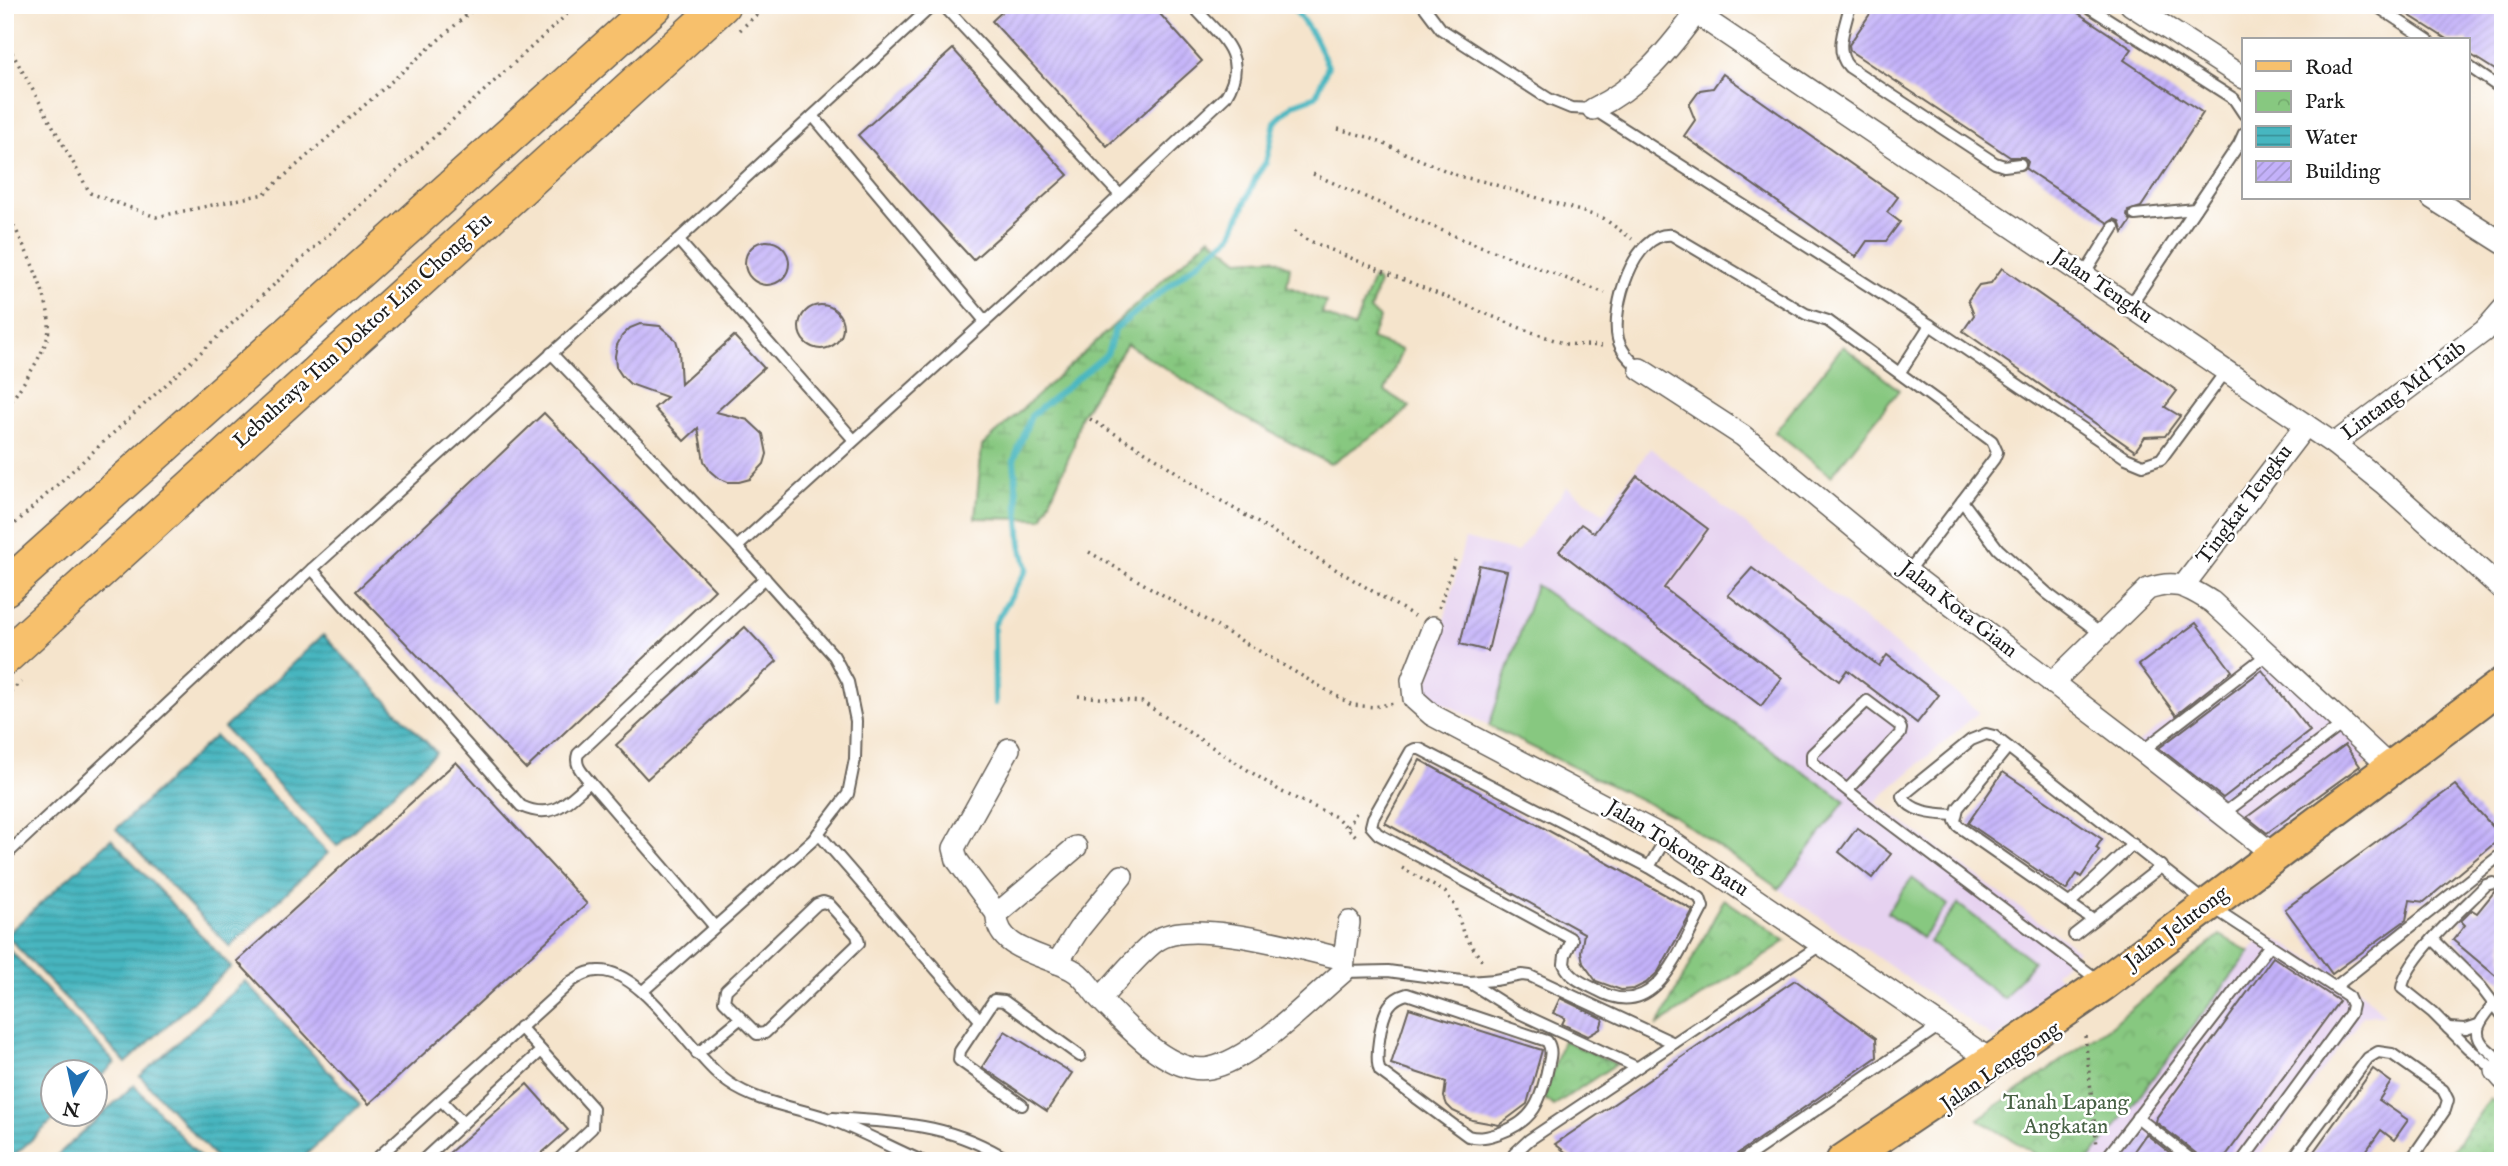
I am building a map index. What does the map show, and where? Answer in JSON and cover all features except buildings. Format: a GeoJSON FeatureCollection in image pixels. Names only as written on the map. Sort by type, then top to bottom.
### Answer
{"type":"FeatureCollection","features":[{"type":"Feature","properties":{"kind":"highway"},"geometry":{"type":"LineString","coordinates":[[5,588],[655,5]]}},
{"type":"Feature","properties":{"kind":"highway","name":"Lebuhraya Tun Doktor Lim Chong Eu"},"geometry":{"type":"LineString","coordinates":[[5,657],[722,5]]}},
{"type":"Feature","properties":{"kind":"main road","name":"Jalan Jelutong"},"geometry":{"type":"LineString","coordinates":[[1843,1161],[1993,1061],[2115,975],[2503,684]]}},
{"type":"Feature","properties":{"kind":"main road","name":"Jalan Lenggong"},"geometry":{"type":"LineString","coordinates":[[1865,1161],[2124,982],[2115,975]]}},
{"type":"Feature","properties":{"kind":"street"},"geometry":{"type":"LineString","coordinates":[[2131,5],[2242,77]]}},
{"type":"Feature","properties":{"kind":"street"},"geometry":{"type":"LineString","coordinates":[[1594,109],[1630,87],[1665,54],[1700,11]]}},
{"type":"Feature","properties":{"kind":"street","name":"Jalan Tengku"},"geometry":{"type":"LineString","coordinates":[[1700,11],[2334,444],[2502,589]]}},
{"type":"Feature","properties":{"kind":"street"},"geometry":{"type":"LineString","coordinates":[[2435,200],[2503,243]]}},
{"type":"Feature","properties":{"kind":"street","name":"Lintang Md Taib"},"geometry":{"type":"LineString","coordinates":[[2334,444],[2483,331],[2503,309]]}},
{"type":"Feature","properties":{"kind":"street","name":"Jalan Kota Giam"},"geometry":{"type":"LineString","coordinates":[[1640,369],[1743,436],[1908,572],[2274,855]]}},
{"type":"Feature","properties":{"kind":"street","name":"Tingkat Tengku"},"geometry":{"type":"LineString","coordinates":[[2184,585],[2306,425]]}},
{"type":"Feature","properties":{"kind":"street"},"geometry":{"type":"LineString","coordinates":[[2052,683],[2148,589],[2164,584],[2184,585],[2212,602],[2391,768]]}},
{"type":"Feature","properties":{"kind":"street"},"geometry":{"type":"LineString","coordinates":[[1414,699],[1412,680],[1433,627]]}},
{"type":"Feature","properties":{"kind":"street","name":"Jalan Tokong Batu"},"geometry":{"type":"LineString","coordinates":[[1414,699],[1432,715],[1666,838],[1993,1061]]}},
{"type":"Feature","properties":{"kind":"street"},"geometry":{"type":"LineString","coordinates":[[1009,749],[954,848],[957,860],[997,914],[997,927],[1006,940],[1078,973],[1100,999],[1152,1048],[1176,1065],[1191,1069],[1209,1069],[1227,1063],[1250,1049],[1344,966],[1349,922]]}},
{"type":"Feature","properties":{"kind":"street"},"geometry":{"type":"LineString","coordinates":[[997,914],[1076,846]]}},
{"type":"Feature","properties":{"kind":"street"},"geometry":{"type":"LineString","coordinates":[[1057,963],[1079,929],[1122,876]]}},
{"type":"Feature","properties":{"kind":"street"},"geometry":{"type":"LineString","coordinates":[[1100,999],[1156,941],[1188,930],[1219,932],[1344,966]]}},
{"type":"Feature","properties":{"kind":"lane"},"geometry":{"type":"LineString","coordinates":[[5,856],[312,569],[678,240],[933,5]]}},
{"type":"Feature","properties":{"kind":"lane"},"geometry":{"type":"LineString","coordinates":[[943,5],[1120,195]]}},
{"type":"Feature","properties":{"kind":"lane"},"geometry":{"type":"LineString","coordinates":[[737,547],[1226,96],[1235,82],[1237,69],[1231,51],[1192,5]]}},
{"type":"Feature","properties":{"kind":"lane"},"geometry":{"type":"LineString","coordinates":[[1850,5],[1840,52],[1849,67],[1995,163],[2004,166],[2020,164]]}},
{"type":"Feature","properties":{"kind":"lane"},"geometry":{"type":"LineString","coordinates":[[2086,5],[2234,99],[2242,111]]}},
{"type":"Feature","properties":{"kind":"lane"},"geometry":{"type":"LineString","coordinates":[[2375,5],[2425,38]]}},
{"type":"Feature","properties":{"kind":"lane"},"geometry":{"type":"LineString","coordinates":[[1422,6],[1441,29],[1549,99],[1571,108],[1594,109],[1930,325],[2126,458],[2143,465],[2161,459],[2225,371]]}},
{"type":"Feature","properties":{"kind":"lane"},"geometry":{"type":"LineString","coordinates":[[2470,67],[2503,90]]}},
{"type":"Feature","properties":{"kind":"lane"},"geometry":{"type":"LineString","coordinates":[[813,116],[985,321]]}},
{"type":"Feature","properties":{"kind":"lane"},"geometry":{"type":"LineString","coordinates":[[2130,306],[2242,137]]}},
{"type":"Feature","properties":{"kind":"lane"},"geometry":{"type":"LineString","coordinates":[[2135,215],[2195,209]]}},
{"type":"Feature","properties":{"kind":"lane"},"geometry":{"type":"LineString","coordinates":[[2084,275],[2115,227]]}},
{"type":"Feature","properties":{"kind":"lane"},"geometry":{"type":"LineString","coordinates":[[1640,369],[1617,337],[1620,299],[1631,263],[1659,236],[1672,235],[1806,314],[1828,321],[1992,440],[1996,446],[1994,458],[1908,572]]}},
{"type":"Feature","properties":{"kind":"lane"},"geometry":{"type":"LineString","coordinates":[[678,240],[854,440]]}},
{"type":"Feature","properties":{"kind":"lane"},"geometry":{"type":"LineString","coordinates":[[1900,372],[1930,325]]}},
{"type":"Feature","properties":{"kind":"lane"},"geometry":{"type":"LineString","coordinates":[[551,353],[737,547],[834,656],[848,682],[856,721],[855,759],[848,794],[818,833],[643,991]]}},
{"type":"Feature","properties":{"kind":"lane"},"geometry":{"type":"LineString","coordinates":[[1962,501],[1998,549],[2048,594],[2101,634]]}},
{"type":"Feature","properties":{"kind":"lane"},"geometry":{"type":"LineString","coordinates":[[312,569],[521,806],[541,813],[552,812],[590,782]]}},
{"type":"Feature","properties":{"kind":"lane"},"geometry":{"type":"LineString","coordinates":[[715,927],[590,782],[578,766],[578,754],[765,578]]}},
{"type":"Feature","properties":{"kind":"lane"},"geometry":{"type":"LineString","coordinates":[[2142,751],[2269,653]]}},
{"type":"Feature","properties":{"kind":"lane"},"geometry":{"type":"LineString","coordinates":[[1848,789],[1900,734],[1901,729],[1871,702],[1863,704],[1812,754],[1812,762],[1848,789],[2115,975]]}},
{"type":"Feature","properties":{"kind":"lane"},"geometry":{"type":"LineString","coordinates":[[2223,814],[2344,723]]}},
{"type":"Feature","properties":{"kind":"lane"},"geometry":{"type":"LineString","coordinates":[[1955,815],[1926,812],[1906,804],[1902,796],[1978,736],[1994,736],[2208,905],[2348,996],[2352,1005],[2350,1014],[2242,1161]]}},
{"type":"Feature","properties":{"kind":"lane"},"geometry":{"type":"LineString","coordinates":[[2008,747],[1958,808],[1955,815],[1958,825],[2093,920]]}},
{"type":"Feature","properties":{"kind":"lane"},"geometry":{"type":"LineString","coordinates":[[1420,749],[1649,867],[1700,898],[1703,907],[1665,976],[1654,989],[1643,996],[1615,998],[1592,988],[1567,971],[1564,964],[1572,940],[1570,938],[1380,837],[1371,822],[1411,751],[1420,749]]}},
{"type":"Feature","properties":{"kind":"lane"},"geometry":{"type":"LineString","coordinates":[[818,833],[980,1020]]}},
{"type":"Feature","properties":{"kind":"lane"},"geometry":{"type":"LineString","coordinates":[[1649,867],[1666,838]]}},
{"type":"Feature","properties":{"kind":"lane"},"geometry":{"type":"LineString","coordinates":[[2070,903],[2133,844]]}},
{"type":"Feature","properties":{"kind":"lane"},"geometry":{"type":"LineString","coordinates":[[2334,987],[2498,857],[2503,856]]}},
{"type":"Feature","properties":{"kind":"lane"},"geometry":{"type":"LineString","coordinates":[[2074,935],[2162,866]]}},
{"type":"Feature","properties":{"kind":"lane"},"geometry":{"type":"LineString","coordinates":[[2499,1075],[2402,988],[2403,979],[2432,939],[2486,886],[2493,883],[2503,886]]}},
{"type":"Feature","properties":{"kind":"lane"},"geometry":{"type":"LineString","coordinates":[[817,904],[829,904],[857,934],[857,948],[765,1033],[757,1034],[741,1018],[724,1001],[726,990],[817,904]]}},
{"type":"Feature","properties":{"kind":"lane"},"geometry":{"type":"LineString","coordinates":[[2432,939],[2481,987],[2503,1016]]}},
{"type":"Feature","properties":{"kind":"lane"},"geometry":{"type":"LineString","coordinates":[[1514,1161],[1514,1154],[1529,1140],[1822,944]]}},
{"type":"Feature","properties":{"kind":"lane"},"geometry":{"type":"LineString","coordinates":[[2101,1159],[2137,1118],[2270,945]]}},
{"type":"Feature","properties":{"kind":"lane"},"geometry":{"type":"LineString","coordinates":[[1344,966],[1469,982],[1522,975],[1538,978],[1674,1043]]}},
{"type":"Feature","properties":{"kind":"lane"},"geometry":{"type":"LineString","coordinates":[[374,1161],[572,981],[597,971],[611,972],[625,978],[643,991],[697,1054],[729,1083],[754,1096],[826,1118],[922,1161]]}},
{"type":"Feature","properties":{"kind":"lane"},"geometry":{"type":"LineString","coordinates":[[1469,982],[1515,1011],[1636,1067]]}},
{"type":"Feature","properties":{"kind":"lane"},"geometry":{"type":"LineString","coordinates":[[1403,995],[1411,995],[1547,1041],[1550,1052],[1538,1103],[1517,1127],[1482,1138],[1468,1136],[1380,1071],[1377,1062],[1378,1045],[1391,1004],[1403,995]]}},
{"type":"Feature","properties":{"kind":"lane"},"geometry":{"type":"LineString","coordinates":[[1022,1105],[959,1060],[960,1051],[990,1003],[999,999],[1080,1056]]}},
{"type":"Feature","properties":{"kind":"lane"},"geometry":{"type":"LineString","coordinates":[[2448,1028],[2466,1029],[2477,1025],[2494,1004]]}},
{"type":"Feature","properties":{"kind":"lane"},"geometry":{"type":"LineString","coordinates":[[697,1054],[741,1018]]}},
{"type":"Feature","properties":{"kind":"lane"},"geometry":{"type":"LineString","coordinates":[[1741,1161],[1941,1025]]}},
{"type":"Feature","properties":{"kind":"lane"},"geometry":{"type":"LineString","coordinates":[[2477,1025],[2478,1038],[2498,1060],[2499,1075]]}},
{"type":"Feature","properties":{"kind":"lane"},"geometry":{"type":"LineString","coordinates":[[520,1027],[593,1108],[592,1128],[556,1161]]}},
{"type":"Feature","properties":{"kind":"lane"},"geometry":{"type":"LineString","coordinates":[[422,1161],[541,1051]]}},
{"type":"Feature","properties":{"kind":"lane"},"geometry":{"type":"LineString","coordinates":[[2291,1161],[2368,1058],[2378,1052],[2392,1054],[2443,1090],[2448,1100],[2445,1110],[2410,1161]]}},
{"type":"Feature","properties":{"kind":"lane"},"geometry":{"type":"LineString","coordinates":[[441,1100],[463,1123]]}},
{"type":"Feature","properties":{"kind":"lane"},"geometry":{"type":"LineString","coordinates":[[826,1118],[911,1123],[949,1131],[989,1147],[1010,1161]]}},
{"type":"Feature","properties":{"kind":"lane"},"geometry":{"type":"LineString","coordinates":[[2137,1118],[2193,1161]]}},
{"type":"Feature","properties":{"kind":"lane"},"geometry":{"type":"LineString","coordinates":[[1517,1127],[1529,1140]]}},
{"type":"Feature","properties":{"kind":"path"},"geometry":{"type":"LineString","coordinates":[[5,40],[90,193],[156,217],[264,194],[478,5]]}},
{"type":"Feature","properties":{"kind":"path"},"geometry":{"type":"LineString","coordinates":[[5,533],[577,5]]}},
{"type":"Feature","properties":{"kind":"path"},"geometry":{"type":"LineString","coordinates":[[1338,129],[1368,137],[1458,176],[1603,218],[1645,248]]}},
{"type":"Feature","properties":{"kind":"path"},"geometry":{"type":"LineString","coordinates":[[1312,174],[1459,238],[1620,299]]}},
{"type":"Feature","properties":{"kind":"path"},"geometry":{"type":"LineString","coordinates":[[5,207],[47,301],[51,318],[48,336],[41,352],[5,410]]}},
{"type":"Feature","properties":{"kind":"path"},"geometry":{"type":"LineString","coordinates":[[1294,231],[1307,240],[1523,329],[1566,344],[1621,346]]}},
{"type":"Feature","properties":{"kind":"path"},"geometry":{"type":"LineString","coordinates":[[1090,419],[1159,460],[1196,486],[1433,627],[1455,560]]}},
{"type":"Feature","properties":{"kind":"path"},"geometry":{"type":"LineString","coordinates":[[1089,552],[1352,705],[1374,708],[1414,699]]}},
{"type":"Feature","properties":{"kind":"path"},"geometry":{"type":"LineString","coordinates":[[1078,696],[1142,702],[1282,792],[1336,817],[1361,841]]}},
{"type":"Feature","properties":{"kind":"path"},"geometry":{"type":"LineString","coordinates":[[1401,867],[1445,892],[1456,907],[1463,933],[1495,980]]}},
{"type":"Feature","properties":{"kind":"path"},"geometry":{"type":"LineString","coordinates":[[2085,1036],[2101,1159]]}},
{"type":"Feature","properties":{"kind":"shaded area"},"geometry":{"type":"Polygon","coordinates":[[[1650,448],[1979,712],[1875,802],[2078,950],[2055,973],[2066,986],[1995,1039],[1674,816],[1425,694],[1465,539],[1517,552],[1567,487],[1604,513],[1650,448]]]}},
{"type":"Feature","properties":{"kind":"shaded area"},"geometry":{"type":"Polygon","coordinates":[[[2272,644],[2389,747],[2250,850],[2125,752],[2272,644]]]}},
{"type":"Feature","properties":{"kind":"shaded area"},"geometry":{"type":"Polygon","coordinates":[[[2265,932],[2354,985],[2385,1015],[2363,1015],[2256,1161],[2089,1161],[2265,932]]]}},
{"type":"Feature","properties":{"kind":"green space"},"geometry":{"type":"Polygon","coordinates":[[[1210,237],[1239,260],[1273,258],[1290,267],[1287,286],[1326,302],[1322,314],[1354,328],[1373,278],[1379,283],[1370,310],[1380,318],[1371,339],[1402,350],[1385,391],[1410,407],[1393,422],[1330,464],[1239,415],[1127,344],[1080,417],[1073,448],[1042,519],[975,518],[982,446],[1210,237]]]}},
{"type":"Feature","properties":{"kind":"green space"},"geometry":{"type":"Polygon","coordinates":[[[1843,346],[1899,390],[1831,476],[1775,432],[1843,346]]]}},
{"type":"Feature","properties":{"kind":"green space"},"geometry":{"type":"Polygon","coordinates":[[[1536,585],[1845,801],[1779,889],[1674,816],[1489,726],[1536,585]]]}},
{"type":"Feature","properties":{"kind":"green space"},"geometry":{"type":"Polygon","coordinates":[[[1912,878],[1948,905],[1922,938],[1887,912],[1912,878]]]}},
{"type":"Feature","properties":{"kind":"green space"},"geometry":{"type":"Polygon","coordinates":[[[1724,899],[1786,941],[1658,1025],[1724,899]]]}},
{"type":"Feature","properties":{"kind":"green space"},"geometry":{"type":"Polygon","coordinates":[[[1958,904],[2033,961],[2004,999],[1929,942],[1958,904]]]}},
{"type":"Feature","properties":{"kind":"green space","name":"Tanah Lapang Angkatan"},"geometry":{"type":"Polygon","coordinates":[[[2220,935],[2250,952],[2089,1161],[2047,1161],[1978,1119],[2113,1024],[2220,935]]]}},
{"type":"Feature","properties":{"kind":"green space"},"geometry":{"type":"Polygon","coordinates":[[[1563,1040],[1616,1064],[1553,1106],[1544,1098],[1563,1040]]]}},
{"type":"Feature","properties":{"kind":"green space"},"geometry":{"type":"Polygon","coordinates":[[[2490,1099],[2503,1108],[2503,1161],[2445,1161],[2490,1099]]]}},
{"type":"Feature","properties":{"kind":"water"},"geometry":{"type":"Polygon","coordinates":[[[323,635],[436,752],[337,846],[224,728],[323,635]]]}},
{"type":"Feature","properties":{"kind":"water"},"geometry":{"type":"Polygon","coordinates":[[[215,736],[328,853],[230,947],[116,829],[215,736]]]}},
{"type":"Feature","properties":{"kind":"water"},"geometry":{"type":"Polygon","coordinates":[[[111,839],[231,967],[126,1063],[6,935],[111,839]]]}},
{"type":"Feature","properties":{"kind":"water"},"geometry":{"type":"Polygon","coordinates":[[[5,945],[115,1063],[108,1070],[108,1058],[38,1058],[38,1128],[44,1128],[10,1159],[5,1153],[5,945]]]}},
{"type":"Feature","properties":{"kind":"water"},"geometry":{"type":"Polygon","coordinates":[[[245,981],[360,1105],[299,1161],[219,1161],[140,1076],[245,981]]]}},
{"type":"Feature","properties":{"kind":"water"},"geometry":{"type":"Polygon","coordinates":[[[134,1085],[204,1161],[51,1161],[87,1128],[108,1128],[108,1109],[134,1085]]]}},
{"type":"Feature","properties":{"kind":"waterway"},"geometry":{"type":"LineString","coordinates":[[995,703],[994,625],[1027,569],[1021,544],[1014,460],[1031,416],[1107,354],[1115,329],[1231,236],[1257,175],[1266,162],[1275,122],[1294,104],[1316,96],[1328,66],[1314,37],[1292,5]]}}]}
